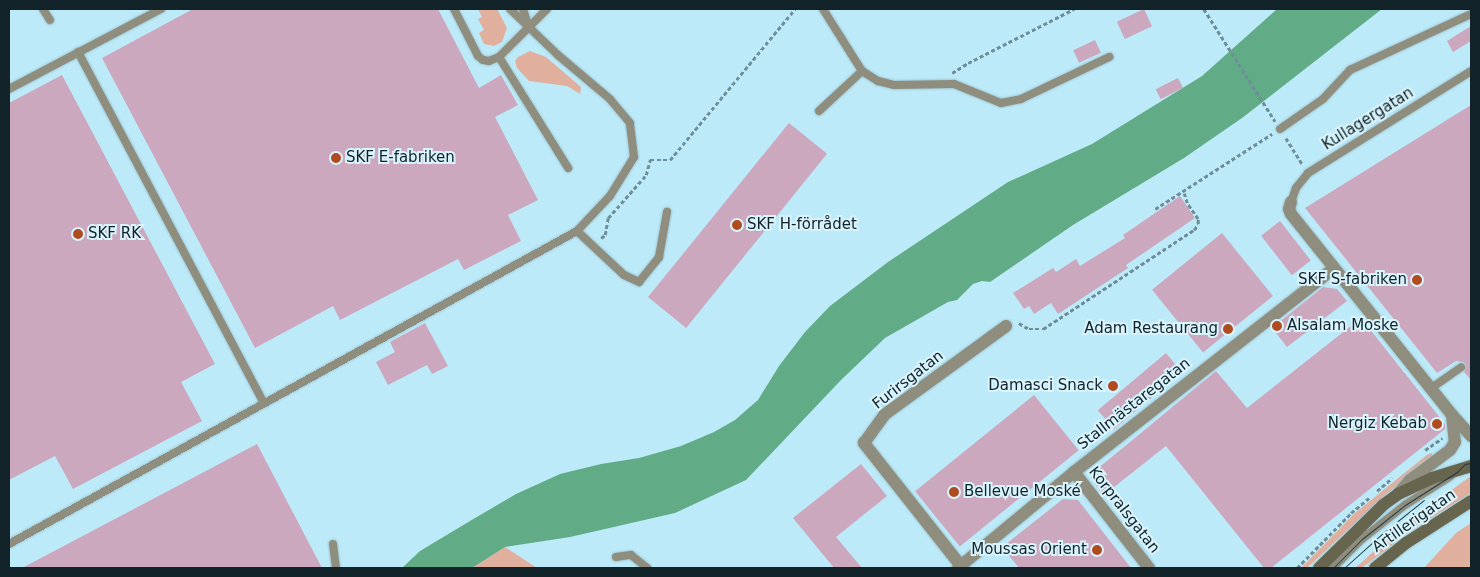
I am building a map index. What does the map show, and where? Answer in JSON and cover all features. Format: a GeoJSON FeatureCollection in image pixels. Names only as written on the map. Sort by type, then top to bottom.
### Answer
{"type":"FeatureCollection","features":[{"type":"Feature","properties":{"kind":"main road","name":"Artillerigatan"},"geometry":{"type":"LineString","coordinates":[[1319,568],[1383,505],[1398,494],[1432,478],[1457,472],[1471,464]]}},
{"type":"Feature","properties":{"kind":"main road","name":"Artillerigatan"},"geometry":{"type":"LineString","coordinates":[[1376,568],[1406,543],[1471,501]]}},
{"type":"Feature","properties":{"kind":"street"},"geometry":{"type":"LineString","coordinates":[[1291,202],[1289,209],[1291,214],[1430,389],[1471,436]]}},
{"type":"Feature","properties":{"kind":"street","name":"Stallmästaregatan"},"geometry":{"type":"LineString","coordinates":[[959,567],[1074,472],[1334,268]]}},
{"type":"Feature","properties":{"kind":"street","name":"Furirsgatan"},"geometry":{"type":"LineString","coordinates":[[959,567],[864,443],[884,415],[1006,326]]}},
{"type":"Feature","properties":{"kind":"street"},"geometry":{"type":"LineString","coordinates":[[1398,494],[1410,480],[1450,450],[1456,437],[1452,415]]}},
{"type":"Feature","properties":{"kind":"street","name":"Korpralsgatan"},"geometry":{"type":"LineString","coordinates":[[1074,472],[1149,568]]}},
{"type":"Feature","properties":{"kind":"lane"},"geometry":{"type":"LineString","coordinates":[[44,9],[50,20]]}},
{"type":"Feature","properties":{"kind":"lane"},"geometry":{"type":"LineString","coordinates":[[9,89],[161,9]]}},
{"type":"Feature","properties":{"kind":"lane"},"geometry":{"type":"LineString","coordinates":[[454,9],[483,60],[500,57],[547,9]]}},
{"type":"Feature","properties":{"kind":"lane"},"geometry":{"type":"LineString","coordinates":[[9,544],[263,402],[577,231],[610,196],[634,157],[630,123],[610,99],[510,9]]}},
{"type":"Feature","properties":{"kind":"lane"},"geometry":{"type":"LineString","coordinates":[[523,9],[529,26]]}},
{"type":"Feature","properties":{"kind":"lane"},"geometry":{"type":"LineString","coordinates":[[823,9],[862,71],[878,81],[894,85],[912,86],[954,84],[989,100],[1001,103],[1011,102],[1109,57]]}},
{"type":"Feature","properties":{"kind":"lane"},"geometry":{"type":"LineString","coordinates":[[1280,129],[1323,99],[1350,70],[1471,14]]}},
{"type":"Feature","properties":{"kind":"lane"},"geometry":{"type":"LineString","coordinates":[[78,52],[263,402]]}},
{"type":"Feature","properties":{"kind":"lane"},"geometry":{"type":"LineString","coordinates":[[500,57],[568,168]]}},
{"type":"Feature","properties":{"kind":"lane"},"geometry":{"type":"LineString","coordinates":[[819,111],[862,71]]}},
{"type":"Feature","properties":{"kind":"lane","name":"Kullagergatan"},"geometry":{"type":"LineString","coordinates":[[1291,202],[1296,188],[1308,173],[1471,71]]}},
{"type":"Feature","properties":{"kind":"lane"},"geometry":{"type":"LineString","coordinates":[[577,231],[624,275],[639,282],[659,257],[667,212]]}},
{"type":"Feature","properties":{"kind":"lane"},"geometry":{"type":"LineString","coordinates":[[1430,389],[1461,367]]}},
{"type":"Feature","properties":{"kind":"lane"},"geometry":{"type":"LineString","coordinates":[[1333,568],[1362,539],[1405,504],[1457,472]]}},
{"type":"Feature","properties":{"kind":"lane"},"geometry":{"type":"LineString","coordinates":[[333,544],[336,568]]}},
{"type":"Feature","properties":{"kind":"lane"},"geometry":{"type":"LineString","coordinates":[[616,556],[630,555],[648,568]]}},
{"type":"Feature","properties":{"kind":"path"},"geometry":{"type":"LineString","coordinates":[[593,246],[605,234],[608,218],[646,176],[650,160],[670,160],[795,9]]}},
{"type":"Feature","properties":{"kind":"path"},"geometry":{"type":"LineString","coordinates":[[944,83],[950,75],[968,62],[1074,9]]}},
{"type":"Feature","properties":{"kind":"path"},"geometry":{"type":"LineString","coordinates":[[1204,9],[1263,105]]}},
{"type":"Feature","properties":{"kind":"path"},"geometry":{"type":"LineString","coordinates":[[1156,209],[1184,193],[1280,129]]}},
{"type":"Feature","properties":{"kind":"path"},"geometry":{"type":"LineString","coordinates":[[1291,144],[1308,173]]}},
{"type":"Feature","properties":{"kind":"path"},"geometry":{"type":"LineString","coordinates":[[1006,326],[1017,322],[1029,329],[1043,329],[1194,230],[1198,224],[1198,219],[1186,203],[1184,193]]}},
{"type":"Feature","properties":{"kind":"shaded area"},"geometry":{"type":"Polygon","coordinates":[[[478,9],[497,9],[507,28],[502,42],[494,46],[484,44],[479,33],[484,30],[478,19],[482,17],[478,9]]]}},
{"type":"Feature","properties":{"kind":"shaded area"},"geometry":{"type":"Polygon","coordinates":[[[1277,9],[1382,9],[1242,118],[1184,158],[1073,225],[990,282],[982,281],[973,284],[957,300],[948,302],[885,338],[841,380],[746,480],[675,513],[570,537],[505,547],[472,568],[402,568],[420,551],[470,521],[516,494],[560,474],[601,464],[639,458],[681,446],[714,432],[735,420],[758,400],[779,366],[805,332],[830,306],[888,262],[1008,182],[1092,144],[1202,76],[1277,9]]]}},
{"type":"Feature","properties":{"kind":"shaded area"},"geometry":{"type":"Polygon","coordinates":[[[530,51],[546,57],[581,87],[580,94],[567,86],[529,81],[517,68],[515,61],[518,57],[530,51]]]}},
{"type":"Feature","properties":{"kind":"shaded area"},"geometry":{"type":"Polygon","coordinates":[[[1432,453],[1432,457],[1384,496],[1307,568],[1301,568],[1355,513],[1428,454],[1432,453]]]}},
{"type":"Feature","properties":{"kind":"shaded area"},"geometry":{"type":"Polygon","coordinates":[[[1471,476],[1471,493],[1409,532],[1362,568],[1355,568],[1407,522],[1471,476]]]}},
{"type":"Feature","properties":{"kind":"shaded area"},"geometry":{"type":"Polygon","coordinates":[[[1471,523],[1471,568],[1424,568],[1456,533],[1471,523]]]}},
{"type":"Feature","properties":{"kind":"shaded area"},"geometry":{"type":"Polygon","coordinates":[[[505,547],[537,568],[472,568],[505,547]]]}},
{"type":"Feature","properties":{"kind":"building","name":"SKF E-fabriken"},"geometry":{"type":"Polygon","coordinates":[[[193,9],[438,9],[479,88],[501,75],[518,105],[495,117],[538,200],[508,215],[521,241],[464,270],[458,259],[340,320],[333,306],[255,348],[102,58],[193,9]]]}},
{"type":"Feature","properties":{"kind":"building"},"geometry":{"type":"Polygon","coordinates":[[[1144,9],[1152,26],[1125,39],[1117,22],[1144,9]]]}},
{"type":"Feature","properties":{"kind":"building"},"geometry":{"type":"Polygon","coordinates":[[[1471,26],[1471,41],[1453,52],[1447,41],[1471,26]]]}},
{"type":"Feature","properties":{"kind":"building"},"geometry":{"type":"Polygon","coordinates":[[[1095,40],[1101,53],[1079,63],[1073,50],[1095,40]]]}},
{"type":"Feature","properties":{"kind":"building","name":"SKF RK"},"geometry":{"type":"Polygon","coordinates":[[[62,75],[215,364],[181,382],[202,421],[73,489],[55,456],[9,480],[9,103],[62,75]]]}},
{"type":"Feature","properties":{"kind":"building"},"geometry":{"type":"Polygon","coordinates":[[[1178,78],[1183,88],[1161,99],[1156,89],[1178,78]]]}},
{"type":"Feature","properties":{"kind":"building","name":"SKF S-fabriken"},"geometry":{"type":"Polygon","coordinates":[[[1471,105],[1471,380],[1464,372],[1466,366],[1463,362],[1456,361],[1437,373],[1305,208],[1471,105]]]}},
{"type":"Feature","properties":{"kind":"building","name":"SKF H-förrådet"},"geometry":{"type":"Polygon","coordinates":[[[789,123],[827,154],[686,328],[648,297],[789,123]]]}},
{"type":"Feature","properties":{"kind":"building"},"geometry":{"type":"Polygon","coordinates":[[[1180,196],[1195,218],[1126,265],[1128,268],[1058,314],[1051,303],[1034,314],[1029,306],[1024,309],[1013,293],[1053,268],[1056,272],[1076,259],[1080,266],[1125,238],[1123,235],[1180,196]]]}},
{"type":"Feature","properties":{"kind":"building"},"geometry":{"type":"Polygon","coordinates":[[[1280,221],[1311,260],[1292,275],[1261,236],[1280,221]]]}},
{"type":"Feature","properties":{"kind":"building"},"geometry":{"type":"Polygon","coordinates":[[[1222,233],[1273,296],[1203,353],[1152,290],[1222,233]]]}},
{"type":"Feature","properties":{"kind":"building"},"geometry":{"type":"Polygon","coordinates":[[[1323,287],[1337,289],[1347,301],[1287,347],[1272,328],[1323,287]]]}},
{"type":"Feature","properties":{"kind":"building"},"geometry":{"type":"Polygon","coordinates":[[[1361,318],[1445,424],[1445,429],[1271,568],[1264,568],[1166,446],[1104,495],[1094,483],[1096,470],[1216,371],[1247,408],[1361,318]]]}},
{"type":"Feature","properties":{"kind":"building"},"geometry":{"type":"Polygon","coordinates":[[[425,323],[448,366],[432,374],[427,365],[388,385],[376,362],[395,352],[390,342],[425,323]]]}},
{"type":"Feature","properties":{"kind":"building"},"geometry":{"type":"Polygon","coordinates":[[[1166,353],[1182,372],[1114,429],[1098,410],[1166,353]]]}},
{"type":"Feature","properties":{"kind":"building"},"geometry":{"type":"Polygon","coordinates":[[[1034,395],[1079,450],[960,546],[915,491],[1034,395]]]}},
{"type":"Feature","properties":{"kind":"building"},"geometry":{"type":"Polygon","coordinates":[[[257,444],[322,568],[22,568],[257,444]]]}},
{"type":"Feature","properties":{"kind":"building"},"geometry":{"type":"Polygon","coordinates":[[[861,464],[887,496],[836,537],[862,568],[834,568],[793,518],[861,464]]]}},
{"type":"Feature","properties":{"kind":"building"},"geometry":{"type":"Polygon","coordinates":[[[1063,499],[1078,500],[1131,568],[1019,568],[1002,547],[1063,499]]]}},
{"type":"Feature","properties":{"kind":"tram line"},"geometry":{"type":"LineString","coordinates":[[1333,568],[1362,539],[1405,505],[1457,472],[1465,464],[1471,463]]}},
{"type":"Feature","properties":{"kind":"tram line"},"geometry":{"type":"LineString","coordinates":[[1344,568],[1384,532],[1424,500]]}},
{"type":"Feature","properties":{"kind":"place","name":"SKF E-fabriken"},"geometry":{"type":"Point","coordinates":[336,158]}},
{"type":"Feature","properties":{"kind":"place","name":"SKF H-förrådet"},"geometry":{"type":"Point","coordinates":[737,225]}},
{"type":"Feature","properties":{"kind":"place","name":"SKF RK"},"geometry":{"type":"Point","coordinates":[78,234]}},
{"type":"Feature","properties":{"kind":"place","name":"SKF S-fabriken"},"geometry":{"type":"Point","coordinates":[1417,280]}},
{"type":"Feature","properties":{"kind":"place","name":"Alsalam Moske"},"geometry":{"type":"Point","coordinates":[1277,326]}},
{"type":"Feature","properties":{"kind":"place","name":"Adam Restaurang"},"geometry":{"type":"Point","coordinates":[1228,329]}},
{"type":"Feature","properties":{"kind":"place","name":"Damasci Snack"},"geometry":{"type":"Point","coordinates":[1113,386]}},
{"type":"Feature","properties":{"kind":"place","name":"Nergiz Kebab"},"geometry":{"type":"Point","coordinates":[1437,424]}},
{"type":"Feature","properties":{"kind":"place","name":"Bellevue Moské"},"geometry":{"type":"Point","coordinates":[954,492]}},
{"type":"Feature","properties":{"kind":"place","name":"Moussas Orient"},"geometry":{"type":"Point","coordinates":[1097,550]}}]}
